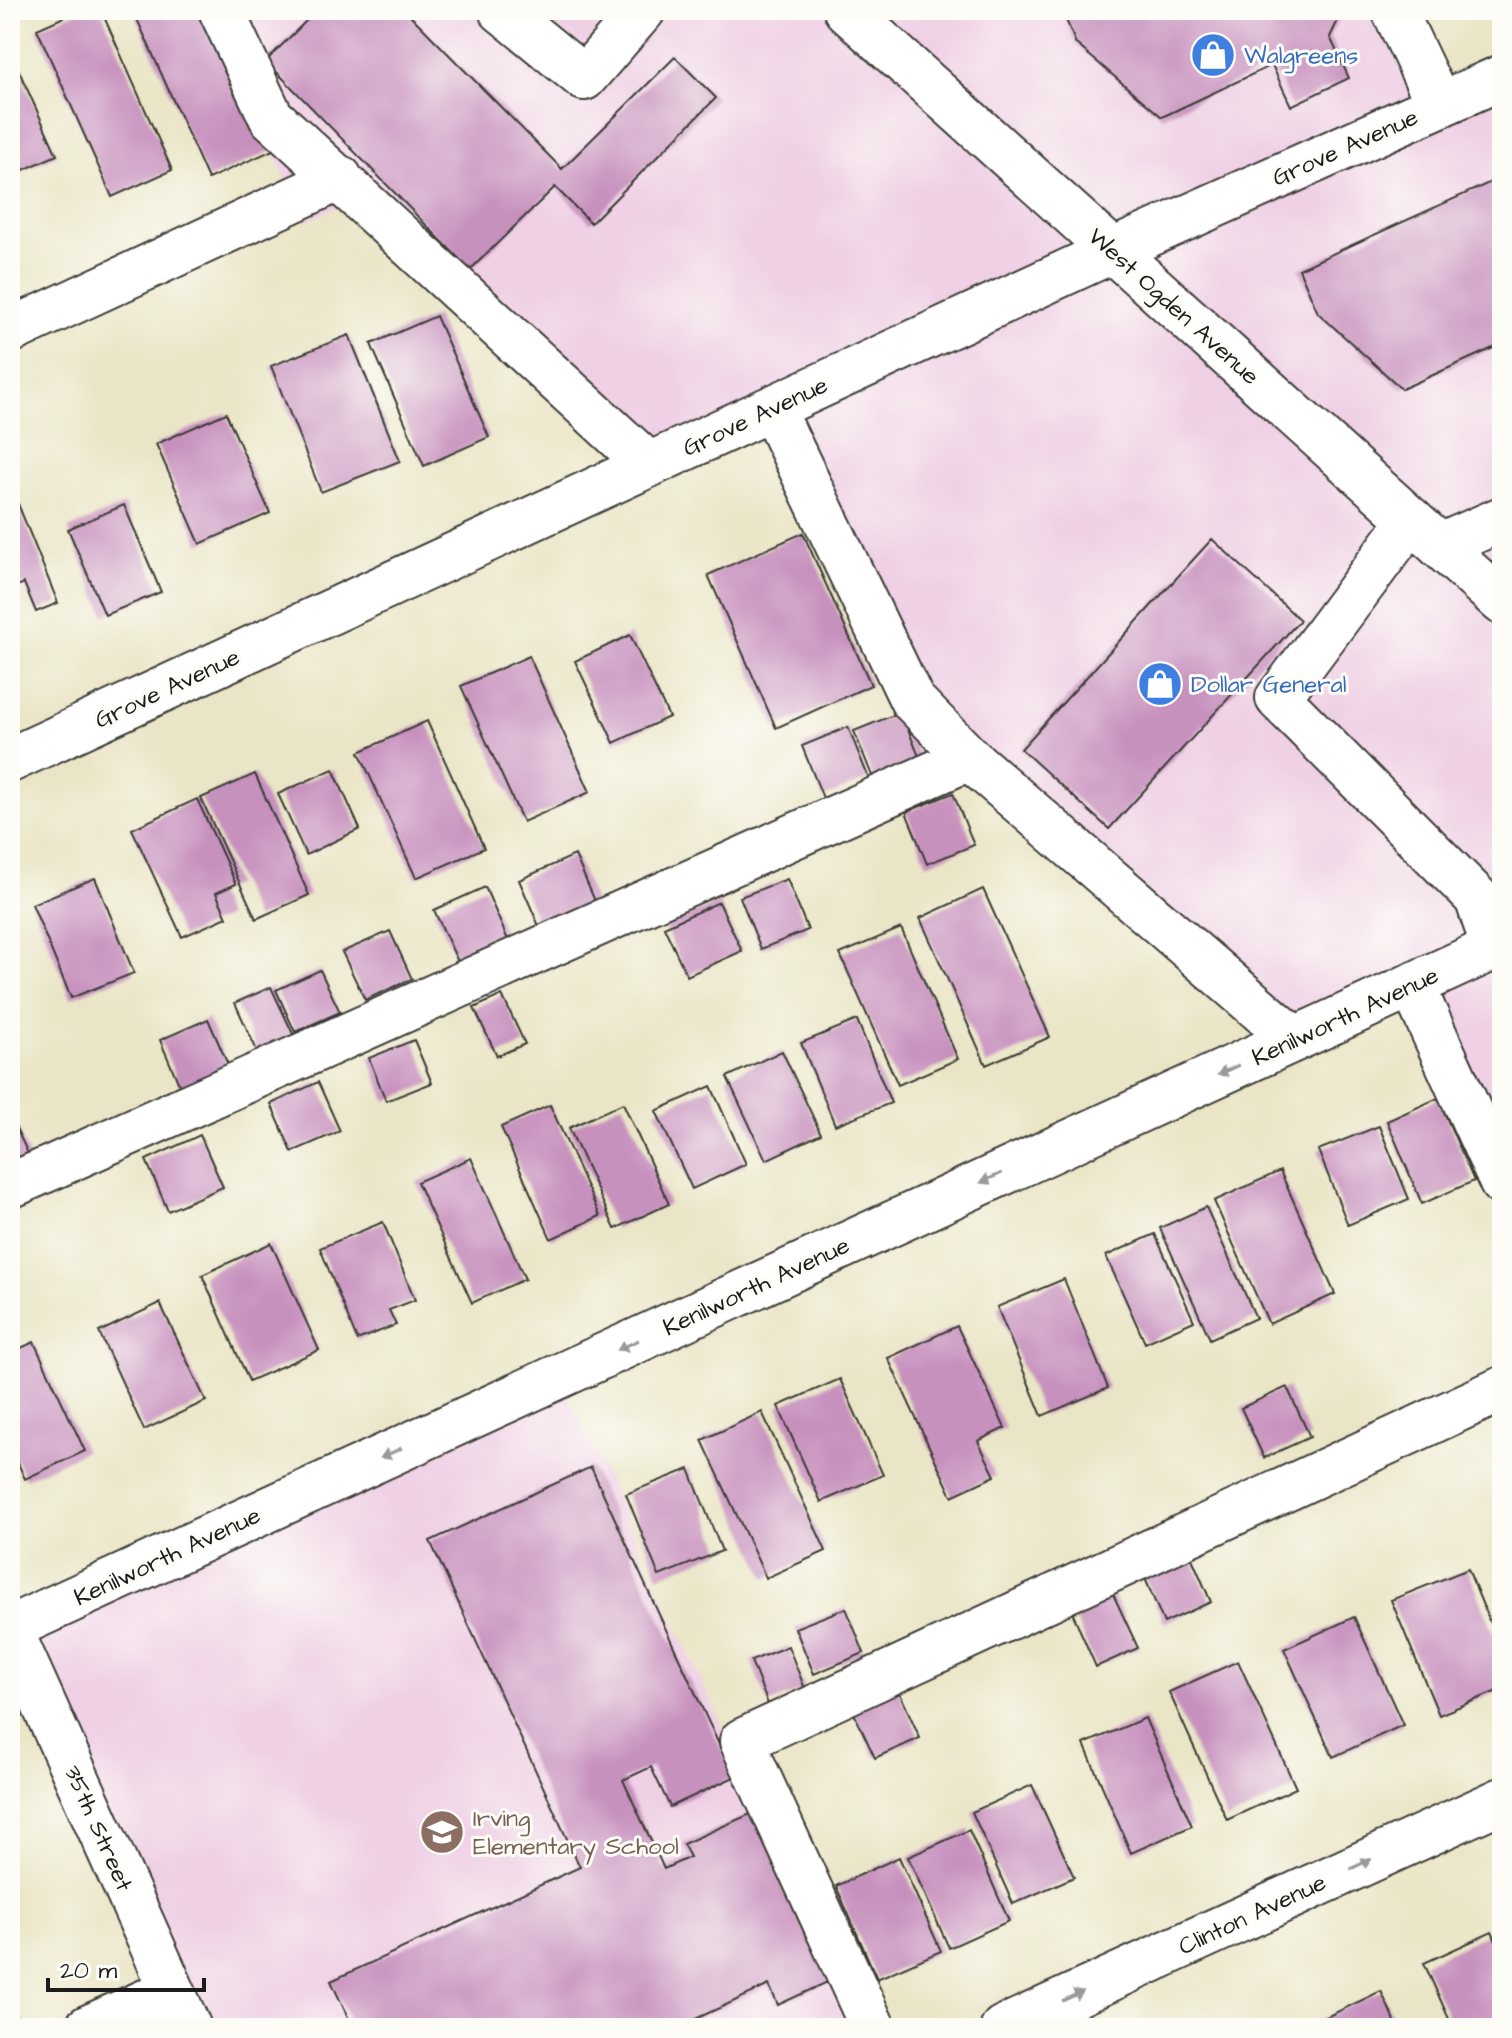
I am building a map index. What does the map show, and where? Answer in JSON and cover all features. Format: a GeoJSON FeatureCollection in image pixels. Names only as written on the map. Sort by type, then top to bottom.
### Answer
{"type":"FeatureCollection","features":[{"type":"Feature","properties":{"kind":"street"},"geometry":{"type":"LineString","coordinates":[[221,10],[271,117],[649,465]]}},
{"type":"Feature","properties":{"kind":"street"},"geometry":{"type":"LineString","coordinates":[[501,10],[584,78],[643,10]]}},
{"type":"Feature","properties":{"kind":"street","name":"West Ogden Avenue"},"geometry":{"type":"LineString","coordinates":[[846,10],[1500,598]]}},
{"type":"Feature","properties":{"kind":"street"},"geometry":{"type":"LineString","coordinates":[[1394,10],[1439,105]]}},
{"type":"Feature","properties":{"kind":"street","name":"Grove Avenue"},"geometry":{"type":"LineString","coordinates":[[10,760],[1112,251],[1502,77]]}},
{"type":"Feature","properties":{"kind":"street"},"geometry":{"type":"LineString","coordinates":[[10,331],[340,178]]}},
{"type":"Feature","properties":{"kind":"street"},"geometry":{"type":"LineString","coordinates":[[772,408],[912,700],[969,758],[1294,1039]]}},
{"type":"Feature","properties":{"kind":"street"},"geometry":{"type":"LineString","coordinates":[[1498,946],[1477,898],[1278,698],[1426,533],[1502,519]]}},
{"type":"Feature","properties":{"kind":"street"},"geometry":{"type":"LineString","coordinates":[[10,1186],[969,758]]}},
{"type":"Feature","properties":{"kind":"street","name":"Kenilworth Avenue"},"geometry":{"type":"LineString","coordinates":[[10,1628],[1498,946]]}},
{"type":"Feature","properties":{"kind":"street"},"geometry":{"type":"LineString","coordinates":[[1412,985],[1502,1183]]}},
{"type":"Feature","properties":{"kind":"street"},"geometry":{"type":"LineString","coordinates":[[873,2028],[742,1741],[1502,1389]]}},
{"type":"Feature","properties":{"kind":"street","name":"35th Street"},"geometry":{"type":"LineString","coordinates":[[10,1628],[180,2009]]}},
{"type":"Feature","properties":{"kind":"street","name":"Clinton Avenue"},"geometry":{"type":"LineString","coordinates":[[1003,2028],[1502,1800]]}},
{"type":"Feature","properties":{"kind":"street"},"geometry":{"type":"LineString","coordinates":[[87,2028],[180,2009]]}},
{"type":"Feature","properties":{"kind":"shaded area"},"geometry":{"type":"Polygon","coordinates":[[[208,10],[834,10],[1502,610],[1502,1205],[1409,996],[1285,1053],[974,778],[937,794],[769,417],[650,473],[353,200],[305,222],[208,10]]]}},
{"type":"Feature","properties":{"kind":"shaded area"},"geometry":{"type":"Polygon","coordinates":[[[858,10],[1388,10],[1431,101],[1116,241],[858,10]]]}},
{"type":"Feature","properties":{"kind":"shaded area"},"geometry":{"type":"Polygon","coordinates":[[[1502,85],[1502,596],[1129,254],[1502,85]]]}},
{"type":"Feature","properties":{"kind":"shaded area","name":"Irving Elementary School"},"geometry":{"type":"Polygon","coordinates":[[[565,1388],[863,2028],[201,2028],[24,1637],[565,1388]]]}},
{"type":"Feature","properties":{"kind":"building"},"geometry":{"type":"Polygon","coordinates":[[[80,10],[101,10],[172,170],[112,197],[37,29],[80,10]]]}},
{"type":"Feature","properties":{"kind":"building"},"geometry":{"type":"Polygon","coordinates":[[[133,10],[211,10],[273,150],[208,179],[133,10]]]}},
{"type":"Feature","properties":{"kind":"building"},"geometry":{"type":"Polygon","coordinates":[[[317,10],[405,10],[562,169],[675,57],[716,98],[591,223],[555,187],[470,270],[266,61],[317,10]]]}},
{"type":"Feature","properties":{"kind":"building","name":"Walgreens"},"geometry":{"type":"Polygon","coordinates":[[[1062,10],[1343,10],[1330,37],[1349,78],[1291,106],[1272,65],[1162,117],[1076,44],[1062,10]]]}},
{"type":"Feature","properties":{"kind":"building"},"geometry":{"type":"Polygon","coordinates":[[[10,51],[57,155],[10,176],[10,51]]]}},
{"type":"Feature","properties":{"kind":"building"},"geometry":{"type":"Polygon","coordinates":[[[1502,177],[1502,344],[1402,389],[1318,313],[1299,269],[1502,177]]]}},
{"type":"Feature","properties":{"kind":"building"},"geometry":{"type":"Polygon","coordinates":[[[436,316],[489,437],[424,466],[371,344],[436,316]]]}},
{"type":"Feature","properties":{"kind":"building"},"geometry":{"type":"Polygon","coordinates":[[[349,335],[400,461],[321,492],[271,366],[349,335]]]}},
{"type":"Feature","properties":{"kind":"building"},"geometry":{"type":"Polygon","coordinates":[[[226,413],[270,513],[200,544],[156,444],[226,413]]]}},
{"type":"Feature","properties":{"kind":"building"},"geometry":{"type":"Polygon","coordinates":[[[10,484],[58,603],[36,612],[24,583],[10,589],[10,484]]]}},
{"type":"Feature","properties":{"kind":"building"},"geometry":{"type":"Polygon","coordinates":[[[124,505],[161,592],[105,615],[68,529],[124,505]]]}},
{"type":"Feature","properties":{"kind":"building"},"geometry":{"type":"Polygon","coordinates":[[[803,533],[871,685],[776,728],[708,575],[803,533]]]}},
{"type":"Feature","properties":{"kind":"building","name":"Dollar General"},"geometry":{"type":"Polygon","coordinates":[[[1212,539],[1300,620],[1109,829],[1021,749],[1212,539]]]}},
{"type":"Feature","properties":{"kind":"building"},"geometry":{"type":"Polygon","coordinates":[[[630,635],[669,717],[614,743],[575,661],[630,635]]]}},
{"type":"Feature","properties":{"kind":"building"},"geometry":{"type":"Polygon","coordinates":[[[529,656],[590,792],[523,822],[461,686],[529,656]]]}},
{"type":"Feature","properties":{"kind":"building"},"geometry":{"type":"Polygon","coordinates":[[[901,712],[922,764],[875,783],[854,731],[901,712]]]}},
{"type":"Feature","properties":{"kind":"building"},"geometry":{"type":"Polygon","coordinates":[[[427,721],[484,848],[416,878],[359,752],[427,721]]]}},
{"type":"Feature","properties":{"kind":"building"},"geometry":{"type":"Polygon","coordinates":[[[848,727],[869,779],[823,798],[802,746],[848,727]]]}},
{"type":"Feature","properties":{"kind":"building"},"geometry":{"type":"Polygon","coordinates":[[[333,769],[360,829],[306,855],[278,794],[333,769]]]}},
{"type":"Feature","properties":{"kind":"building"},"geometry":{"type":"Polygon","coordinates":[[[255,774],[309,895],[256,919],[201,798],[255,774]]]}},
{"type":"Feature","properties":{"kind":"building"},"geometry":{"type":"Polygon","coordinates":[[[953,793],[974,845],[927,864],[906,812],[953,793]]]}},
{"type":"Feature","properties":{"kind":"building"},"geometry":{"type":"Polygon","coordinates":[[[197,799],[236,884],[216,893],[227,917],[182,937],[132,829],[197,799]]]}},
{"type":"Feature","properties":{"kind":"building"},"geometry":{"type":"Polygon","coordinates":[[[575,855],[598,908],[542,933],[519,880],[575,855]]]}},
{"type":"Feature","properties":{"kind":"building"},"geometry":{"type":"Polygon","coordinates":[[[95,878],[134,973],[71,998],[32,904],[95,878]]]}},
{"type":"Feature","properties":{"kind":"building"},"geometry":{"type":"Polygon","coordinates":[[[787,879],[808,930],[761,949],[740,897],[787,879]]]}},
{"type":"Feature","properties":{"kind":"building"},"geometry":{"type":"Polygon","coordinates":[[[485,887],[508,940],[458,962],[434,910],[485,887]]]}},
{"type":"Feature","properties":{"kind":"building"},"geometry":{"type":"Polygon","coordinates":[[[983,889],[1050,1037],[986,1065],[920,918],[983,889]]]}},
{"type":"Feature","properties":{"kind":"building"},"geometry":{"type":"Polygon","coordinates":[[[719,902],[742,951],[687,976],[664,927],[719,902]]]}},
{"type":"Feature","properties":{"kind":"building"},"geometry":{"type":"Polygon","coordinates":[[[901,928],[958,1059],[898,1085],[840,954],[901,928]]]}},
{"type":"Feature","properties":{"kind":"building"},"geometry":{"type":"Polygon","coordinates":[[[390,931],[412,979],[365,1000],[342,952],[390,931]]]}},
{"type":"Feature","properties":{"kind":"building"},"geometry":{"type":"Polygon","coordinates":[[[320,970],[340,1012],[295,1032],[276,990],[320,970]]]}},
{"type":"Feature","properties":{"kind":"building"},"geometry":{"type":"Polygon","coordinates":[[[271,987],[294,1036],[258,1053],[235,1003],[271,987]]]}},
{"type":"Feature","properties":{"kind":"building"},"geometry":{"type":"Polygon","coordinates":[[[502,995],[525,1044],[497,1056],[474,1008],[502,995]]]}},
{"type":"Feature","properties":{"kind":"building"},"geometry":{"type":"Polygon","coordinates":[[[208,1019],[229,1067],[181,1089],[160,1040],[208,1019]]]}},
{"type":"Feature","properties":{"kind":"building"},"geometry":{"type":"Polygon","coordinates":[[[857,1020],[891,1103],[835,1125],[801,1043],[857,1020]]]}},
{"type":"Feature","properties":{"kind":"building"},"geometry":{"type":"Polygon","coordinates":[[[414,1040],[432,1083],[386,1101],[369,1058],[414,1040]]]}},
{"type":"Feature","properties":{"kind":"building"},"geometry":{"type":"Polygon","coordinates":[[[782,1051],[821,1134],[766,1160],[727,1077],[782,1051]]]}},
{"type":"Feature","properties":{"kind":"building"},"geometry":{"type":"Polygon","coordinates":[[[318,1082],[340,1131],[292,1152],[271,1104],[318,1082]]]}},
{"type":"Feature","properties":{"kind":"building"},"geometry":{"type":"Polygon","coordinates":[[[711,1086],[746,1164],[692,1189],[656,1111],[711,1086]]]}},
{"type":"Feature","properties":{"kind":"building"},"geometry":{"type":"Polygon","coordinates":[[[1438,1098],[1474,1181],[1422,1204],[1387,1121],[1438,1098]]]}},
{"type":"Feature","properties":{"kind":"building"},"geometry":{"type":"Polygon","coordinates":[[[623,1103],[669,1204],[615,1229],[569,1128],[623,1103]]]}},
{"type":"Feature","properties":{"kind":"building"},"geometry":{"type":"Polygon","coordinates":[[[550,1105],[600,1216],[551,1239],[501,1127],[550,1105]]]}},
{"type":"Feature","properties":{"kind":"building"},"geometry":{"type":"Polygon","coordinates":[[[10,1115],[31,1160],[10,1170],[10,1115]]]}},
{"type":"Feature","properties":{"kind":"building"},"geometry":{"type":"Polygon","coordinates":[[[1379,1126],[1409,1199],[1348,1225],[1318,1150],[1379,1126]]]}},
{"type":"Feature","properties":{"kind":"building"},"geometry":{"type":"Polygon","coordinates":[[[200,1135],[223,1187],[168,1211],[146,1160],[200,1135]]]}},
{"type":"Feature","properties":{"kind":"building"},"geometry":{"type":"Polygon","coordinates":[[[471,1158],[525,1279],[472,1303],[417,1182],[471,1158]]]}},
{"type":"Feature","properties":{"kind":"building"},"geometry":{"type":"Polygon","coordinates":[[[1280,1171],[1335,1294],[1269,1324],[1214,1201],[1280,1171]]]}},
{"type":"Feature","properties":{"kind":"building"},"geometry":{"type":"Polygon","coordinates":[[[1206,1207],[1256,1318],[1210,1339],[1160,1228],[1206,1207]]]}},
{"type":"Feature","properties":{"kind":"building"},"geometry":{"type":"Polygon","coordinates":[[[383,1222],[415,1300],[389,1310],[396,1325],[357,1340],[320,1248],[383,1222]]]}},
{"type":"Feature","properties":{"kind":"building"},"geometry":{"type":"Polygon","coordinates":[[[1155,1234],[1194,1321],[1145,1343],[1106,1256],[1155,1234]]]}},
{"type":"Feature","properties":{"kind":"building"},"geometry":{"type":"Polygon","coordinates":[[[271,1243],[319,1350],[249,1381],[202,1275],[271,1243]]]}},
{"type":"Feature","properties":{"kind":"building"},"geometry":{"type":"Polygon","coordinates":[[[1064,1279],[1108,1388],[1042,1416],[997,1307],[1064,1279]]]}},
{"type":"Feature","properties":{"kind":"building"},"geometry":{"type":"Polygon","coordinates":[[[160,1303],[206,1401],[144,1430],[99,1332],[160,1303]]]}},
{"type":"Feature","properties":{"kind":"building"},"geometry":{"type":"Polygon","coordinates":[[[957,1326],[1005,1428],[978,1441],[995,1476],[952,1496],[888,1358],[957,1326]]]}},
{"type":"Feature","properties":{"kind":"building"},"geometry":{"type":"Polygon","coordinates":[[[34,1342],[85,1451],[25,1479],[10,1445],[10,1353],[34,1342]]]}},
{"type":"Feature","properties":{"kind":"building"},"geometry":{"type":"Polygon","coordinates":[[[840,1379],[883,1475],[821,1502],[778,1406],[840,1379]]]}},
{"type":"Feature","properties":{"kind":"building"},"geometry":{"type":"Polygon","coordinates":[[[1287,1387],[1310,1437],[1264,1458],[1241,1408],[1287,1387]]]}},
{"type":"Feature","properties":{"kind":"building"},"geometry":{"type":"Polygon","coordinates":[[[762,1412],[826,1551],[766,1578],[702,1440],[762,1412]]]}},
{"type":"Feature","properties":{"kind":"building","name":"Irving Elementary School"},"geometry":{"type":"Polygon","coordinates":[[[591,1467],[734,1777],[670,1807],[651,1767],[623,1780],[664,1869],[690,1857],[683,1844],[757,1811],[834,1979],[778,2005],[769,1985],[676,2028],[353,2028],[331,1981],[580,1867],[430,1541],[591,1467]]]}},
{"type":"Feature","properties":{"kind":"building"},"geometry":{"type":"Polygon","coordinates":[[[689,1469],[722,1551],[659,1576],[626,1494],[689,1469]]]}},
{"type":"Feature","properties":{"kind":"building"},"geometry":{"type":"Polygon","coordinates":[[[1191,1556],[1211,1602],[1164,1623],[1144,1576],[1191,1556]]]}},
{"type":"Feature","properties":{"kind":"building"},"geometry":{"type":"Polygon","coordinates":[[[1468,1569],[1502,1652],[1502,1689],[1439,1715],[1391,1600],[1468,1569]]]}},
{"type":"Feature","properties":{"kind":"building"},"geometry":{"type":"Polygon","coordinates":[[[1113,1594],[1138,1648],[1096,1667],[1072,1612],[1113,1594]]]}},
{"type":"Feature","properties":{"kind":"building"},"geometry":{"type":"Polygon","coordinates":[[[846,1608],[864,1653],[814,1674],[795,1628],[846,1608]]]}},
{"type":"Feature","properties":{"kind":"building"},"geometry":{"type":"Polygon","coordinates":[[[1354,1617],[1403,1725],[1333,1757],[1284,1649],[1354,1617]]]}},
{"type":"Feature","properties":{"kind":"building"},"geometry":{"type":"Polygon","coordinates":[[[788,1646],[805,1689],[768,1704],[751,1661],[788,1646]]]}},
{"type":"Feature","properties":{"kind":"building"},"geometry":{"type":"Polygon","coordinates":[[[1238,1661],[1296,1788],[1227,1820],[1169,1692],[1238,1661]]]}},
{"type":"Feature","properties":{"kind":"building"},"geometry":{"type":"Polygon","coordinates":[[[898,1689],[920,1738],[875,1758],[852,1709],[898,1689]]]}},
{"type":"Feature","properties":{"kind":"building"},"geometry":{"type":"Polygon","coordinates":[[[1145,1718],[1192,1826],[1131,1853],[1084,1744],[1145,1718]]]}},
{"type":"Feature","properties":{"kind":"building"},"geometry":{"type":"Polygon","coordinates":[[[1032,1785],[1074,1877],[1013,1904],[972,1812],[1032,1785]]]}},
{"type":"Feature","properties":{"kind":"building"},"geometry":{"type":"Polygon","coordinates":[[[969,1830],[1009,1921],[949,1948],[908,1857],[969,1830]]]}},
{"type":"Feature","properties":{"kind":"building"},"geometry":{"type":"Polygon","coordinates":[[[899,1857],[941,1951],[877,1979],[836,1886],[899,1857]]]}},
{"type":"Feature","properties":{"kind":"building"},"geometry":{"type":"Polygon","coordinates":[[[1492,1932],[1502,1955],[1502,2028],[1453,2028],[1424,1963],[1492,1932]]]}},
{"type":"Feature","properties":{"kind":"building"},"geometry":{"type":"Polygon","coordinates":[[[1381,1991],[1398,2028],[1324,2028],[1320,2020],[1381,1991]]]}},
{"type":"Feature","properties":{"kind":"building"},"geometry":{"type":"Polygon","coordinates":[[[10,2003],[22,2028],[10,2028],[10,2003]]]}},
{"type":"Feature","properties":{"kind":"place","name":"Walgreens"},"geometry":{"type":"Point","coordinates":[1213,55]}},
{"type":"Feature","properties":{"kind":"place","name":"Dollar General"},"geometry":{"type":"Point","coordinates":[1160,684]}},
{"type":"Feature","properties":{"kind":"place","name":"Irving Elementary School"},"geometry":{"type":"Point","coordinates":[442,1832]}}]}
